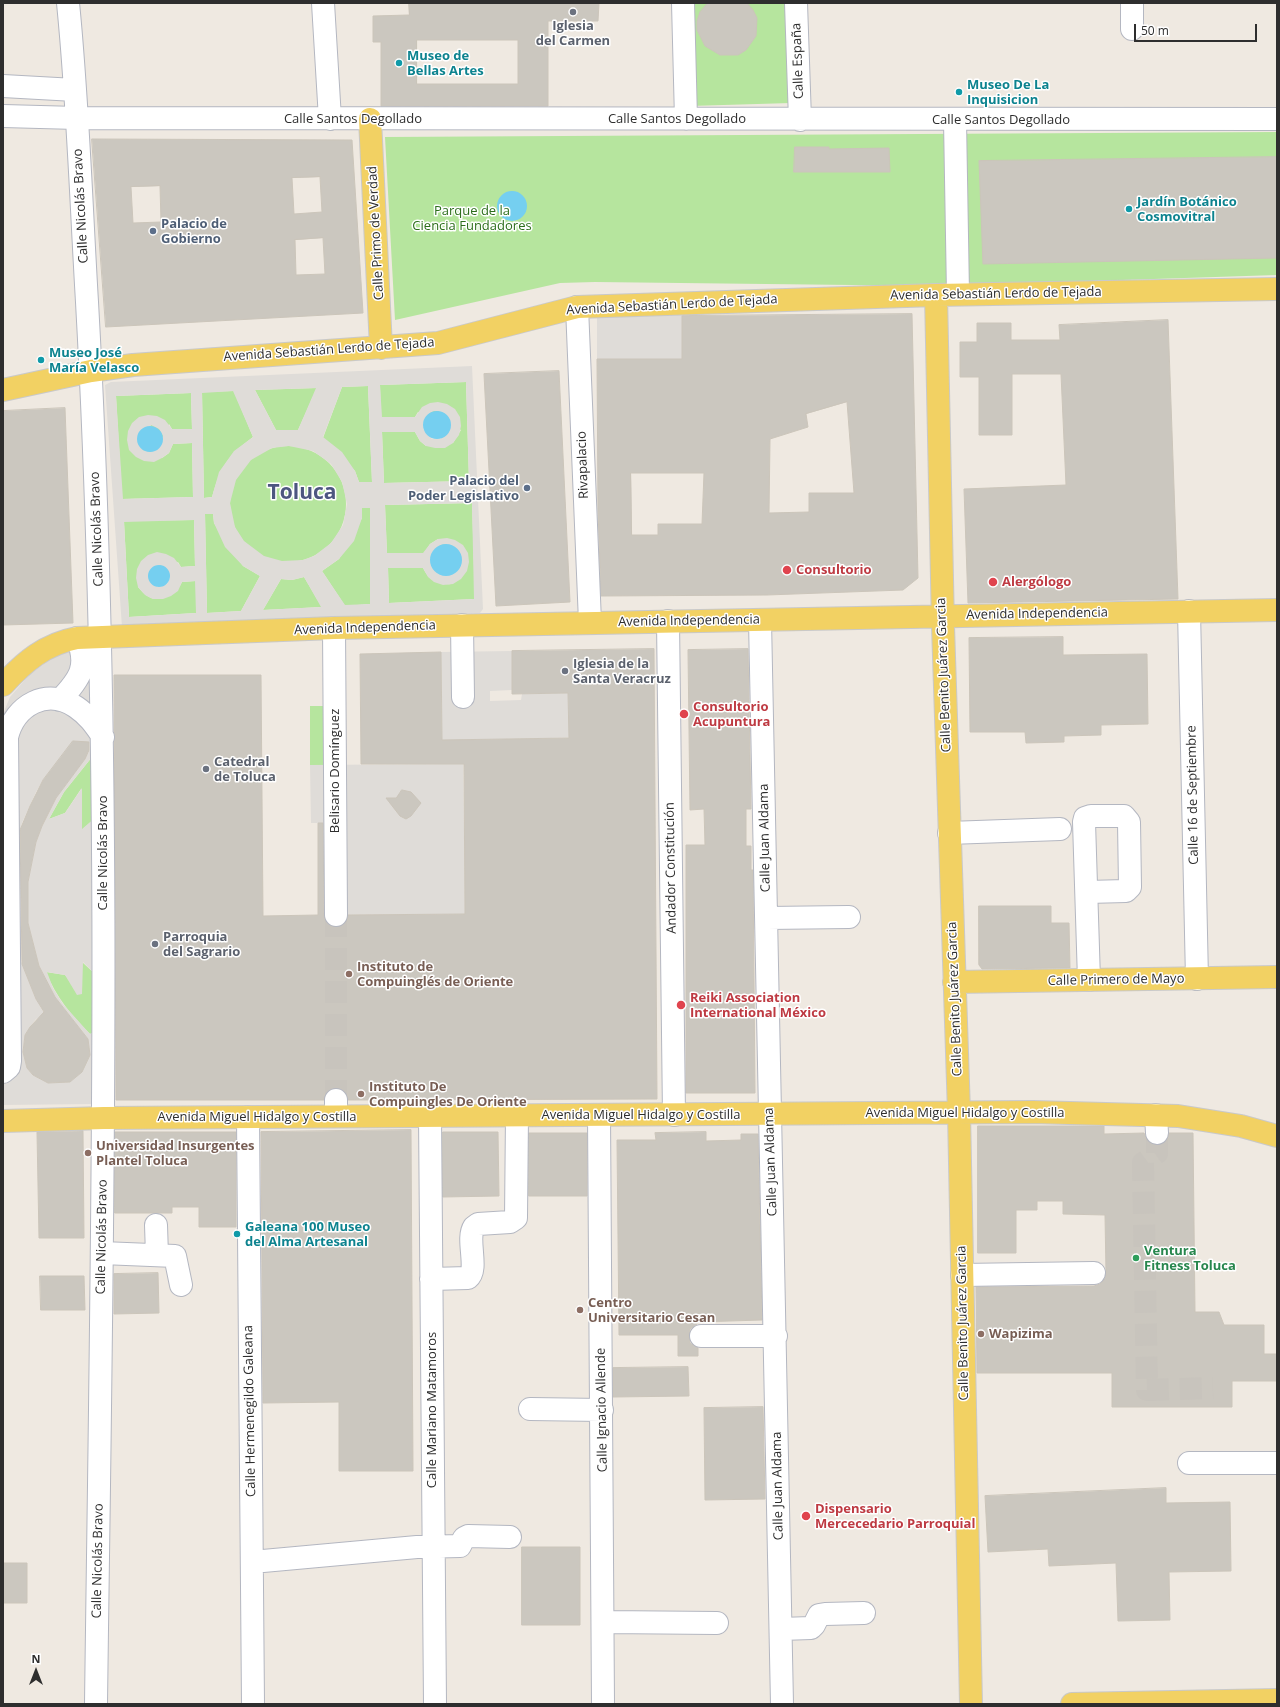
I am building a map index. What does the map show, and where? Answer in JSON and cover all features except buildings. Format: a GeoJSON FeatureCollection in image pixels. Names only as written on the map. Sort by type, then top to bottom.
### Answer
{"type":"FeatureCollection","features":[{"type":"Feature","properties":{"kind":"main road","name":"Calle Primo de Verdad"},"geometry":{"type":"LineString","coordinates":[[370,119],[382,348]]}},
{"type":"Feature","properties":{"kind":"main road","name":"Avenida Sebastián Lerdo de Tejada"},"geometry":{"type":"LineString","coordinates":[[3,390],[91,371],[171,361],[382,348],[438,343],[577,307],[958,294],[1277,289]]}},
{"type":"Feature","properties":{"kind":"main road","name":"Calle Benito Juárez Garcia"},"geometry":{"type":"LineString","coordinates":[[936,295],[942,616],[959,1113],[971,1704]]}},
{"type":"Feature","properties":{"kind":"main road","name":"Avenida Independencia"},"geometry":{"type":"LineString","coordinates":[[3,685],[12,674],[38,653],[58,643],[77,638],[100,636],[329,628],[590,622],[1277,610]]}},
{"type":"Feature","properties":{"kind":"main road","name":"Calle Primero de Mayo"},"geometry":{"type":"LineString","coordinates":[[954,982],[1277,977]]}},
{"type":"Feature","properties":{"kind":"main road","name":"Avenida Miguel Hidalgo y Costilla"},"geometry":{"type":"LineString","coordinates":[[3,1121],[104,1118],[248,1117],[336,1108],[430,1116],[1033,1112],[1156,1124],[1207,1120],[1277,1136]]}},
{"type":"Feature","properties":{"kind":"main road"},"geometry":{"type":"LineString","coordinates":[[1072,1704],[1277,1700]]}},
{"type":"Feature","properties":{"kind":"street","name":"Calle Nicolás Bravo"},"geometry":{"type":"LineString","coordinates":[[68,3],[77,118],[91,371],[97,511],[103,737],[104,1118],[96,1704]]}},
{"type":"Feature","properties":{"kind":"street"},"geometry":{"type":"LineString","coordinates":[[323,3],[330,119]]}},
{"type":"Feature","properties":{"kind":"street"},"geometry":{"type":"LineString","coordinates":[[683,3],[686,119]]}},
{"type":"Feature","properties":{"kind":"street","name":"Calle España"},"geometry":{"type":"LineString","coordinates":[[796,3],[800,120]]}},
{"type":"Feature","properties":{"kind":"street"},"geometry":{"type":"LineString","coordinates":[[1132,3],[1132,28]]}},
{"type":"Feature","properties":{"kind":"street"},"geometry":{"type":"LineString","coordinates":[[3,86],[74,90]]}},
{"type":"Feature","properties":{"kind":"street","name":"Calle Santos Degollado"},"geometry":{"type":"LineString","coordinates":[[3,116],[77,118],[330,119],[1277,119]]}},
{"type":"Feature","properties":{"kind":"street"},"geometry":{"type":"LineString","coordinates":[[955,120],[958,294]]}},
{"type":"Feature","properties":{"kind":"street","name":"Rivapalacio"},"geometry":{"type":"LineString","coordinates":[[577,307],[590,622]]}},
{"type":"Feature","properties":{"kind":"street","name":"Calle 16 de Septiembre"},"geometry":{"type":"LineString","coordinates":[[1189,611],[1197,979]]}},
{"type":"Feature","properties":{"kind":"street","name":"Calle Juan Aldama"},"geometry":{"type":"LineString","coordinates":[[760,620],[776,1336],[782,1704]]}},
{"type":"Feature","properties":{"kind":"street","name":"Andador Constitución"},"geometry":{"type":"LineString","coordinates":[[668,621],[674,1115]]}},
{"type":"Feature","properties":{"kind":"street"},"geometry":{"type":"LineString","coordinates":[[462,625],[463,697]]}},
{"type":"Feature","properties":{"kind":"street"},"geometry":{"type":"LineString","coordinates":[[325,700],[329,628]]}},
{"type":"Feature","properties":{"kind":"street","name":"Belisario Domínguez"},"geometry":{"type":"LineString","coordinates":[[329,628],[336,915]]}},
{"type":"Feature","properties":{"kind":"street"},"geometry":{"type":"LineString","coordinates":[[60,700],[77,682],[81,673],[83,655],[77,638]]}},
{"type":"Feature","properties":{"kind":"street"},"geometry":{"type":"LineString","coordinates":[[3,1072],[9,1067],[10,1061],[7,737],[12,722],[22,710],[40,700],[60,700],[71,704],[84,712],[103,737]]}},
{"type":"Feature","properties":{"kind":"street"},"geometry":{"type":"LineString","coordinates":[[949,833],[1060,829]]}},
{"type":"Feature","properties":{"kind":"street"},"geometry":{"type":"LineString","coordinates":[[1087,892],[1089,980]]}},
{"type":"Feature","properties":{"kind":"street"},"geometry":{"type":"LineString","coordinates":[[767,918],[849,917]]}},
{"type":"Feature","properties":{"kind":"street"},"geometry":{"type":"LineString","coordinates":[[431,1278],[468,1278],[472,1272],[472,1234],[474,1226],[478,1224],[510,1222],[516,1218],[517,1115]]}},
{"type":"Feature","properties":{"kind":"street","name":"Calle Ignacio Allende"},"geometry":{"type":"LineString","coordinates":[[599,1115],[604,1622],[603,1704]]}},
{"type":"Feature","properties":{"kind":"street","name":"Calle Mariano Matamoros"},"geometry":{"type":"LineString","coordinates":[[430,1116],[435,1704]]}},
{"type":"Feature","properties":{"kind":"street","name":"Calle Hermenegildo Galeana"},"geometry":{"type":"LineString","coordinates":[[248,1117],[253,1704]]}},
{"type":"Feature","properties":{"kind":"street"},"geometry":{"type":"LineString","coordinates":[[156,1225],[157,1255]]}},
{"type":"Feature","properties":{"kind":"street"},"geometry":{"type":"LineString","coordinates":[[102,1254],[175,1256],[181,1285]]}},
{"type":"Feature","properties":{"kind":"street"},"geometry":{"type":"LineString","coordinates":[[962,1275],[1094,1272]]}},
{"type":"Feature","properties":{"kind":"street"},"geometry":{"type":"LineString","coordinates":[[701,1336],[776,1336]]}},
{"type":"Feature","properties":{"kind":"street"},"geometry":{"type":"LineString","coordinates":[[530,1409],[602,1410]]}},
{"type":"Feature","properties":{"kind":"street"},"geometry":{"type":"LineString","coordinates":[[1189,1463],[1277,1463]]}},
{"type":"Feature","properties":{"kind":"street"},"geometry":{"type":"LineString","coordinates":[[252,1562],[433,1546],[460,1546],[464,1538],[468,1536],[510,1537]]}},
{"type":"Feature","properties":{"kind":"street"},"geometry":{"type":"LineString","coordinates":[[781,1629],[811,1628],[819,1615],[864,1613]]}},
{"type":"Feature","properties":{"kind":"street"},"geometry":{"type":"LineString","coordinates":[[604,1622],[717,1623]]}},
{"type":"Feature","properties":{"kind":"green space"},"geometry":{"type":"Polygon","coordinates":[[[688,3],[789,3],[791,103],[690,106],[688,3]]]}},
{"type":"Feature","properties":{"kind":"green space","name":"Parque de la Ciencia Fundadores"},"geometry":{"type":"Polygon","coordinates":[[[1277,132],[1277,275],[938,286],[595,282],[560,283],[395,320],[385,137],[1277,132]]]}},
{"type":"Feature","properties":{"kind":"green space"},"geometry":{"type":"Polygon","coordinates":[[[466,382],[469,481],[384,483],[382,432],[415,432],[420,441],[426,446],[453,443],[461,430],[418,412],[415,417],[381,417],[380,385],[466,382]]]}},
{"type":"Feature","properties":{"kind":"green space"},"geometry":{"type":"Polygon","coordinates":[[[368,386],[372,482],[359,482],[355,471],[323,438],[342,387],[368,386]]]}},
{"type":"Feature","properties":{"kind":"green space"},"geometry":{"type":"Polygon","coordinates":[[[317,388],[298,430],[276,430],[255,390],[317,388]]]}},
{"type":"Feature","properties":{"kind":"green space"},"geometry":{"type":"Polygon","coordinates":[[[234,391],[253,437],[237,450],[226,463],[212,497],[204,498],[202,392],[234,391]]]}},
{"type":"Feature","properties":{"kind":"green space"},"geometry":{"type":"Polygon","coordinates":[[[191,393],[192,429],[172,429],[169,424],[162,458],[169,453],[173,444],[192,443],[193,497],[122,499],[116,396],[191,393]]]}},
{"type":"Feature","properties":{"kind":"green space"},"geometry":{"type":"Polygon","coordinates":[[[288,446],[299,447],[310,451],[329,463],[341,482],[345,493],[345,515],[341,526],[329,545],[310,557],[299,561],[288,562],[277,561],[266,557],[247,545],[235,526],[231,515],[230,504],[231,493],[235,482],[247,463],[266,451],[277,447],[288,446]]]}},
{"type":"Feature","properties":{"kind":"green space"},"geometry":{"type":"Polygon","coordinates":[[[472,503],[475,599],[389,603],[388,568],[423,568],[431,579],[443,584],[453,584],[438,539],[430,544],[424,553],[387,554],[385,505],[472,503]]]}},
{"type":"Feature","properties":{"kind":"green space"},"geometry":{"type":"Polygon","coordinates":[[[362,508],[371,508],[370,604],[345,606],[322,571],[339,559],[362,518],[362,508]]]}},
{"type":"Feature","properties":{"kind":"green space"},"geometry":{"type":"Polygon","coordinates":[[[205,514],[213,514],[214,523],[243,566],[260,576],[241,611],[207,613],[205,514]]]}},
{"type":"Feature","properties":{"kind":"green space"},"geometry":{"type":"Polygon","coordinates":[[[194,520],[195,566],[181,567],[178,562],[138,587],[146,595],[153,599],[157,599],[175,591],[182,582],[196,581],[196,613],[129,617],[124,521],[194,520]]]}},
{"type":"Feature","properties":{"kind":"green space"},"geometry":{"type":"Polygon","coordinates":[[[304,577],[322,607],[263,610],[281,579],[292,580],[304,577]]]}},
{"type":"Feature","properties":{"kind":"green space"},"geometry":{"type":"Polygon","coordinates":[[[310,706],[330,706],[330,765],[310,765],[310,706]]]}},
{"type":"Feature","properties":{"kind":"green space"},"geometry":{"type":"Polygon","coordinates":[[[92,757],[95,818],[82,830],[81,789],[65,813],[49,819],[64,792],[92,757]]]}},
{"type":"Feature","properties":{"kind":"green space"},"geometry":{"type":"Polygon","coordinates":[[[82,962],[94,973],[94,1032],[90,1034],[54,990],[46,972],[65,975],[82,994],[82,962]]]}},
{"type":"Feature","properties":{"kind":"shaded area"},"geometry":{"type":"Polygon","coordinates":[[[682,315],[682,359],[597,359],[597,316],[682,315]]]}},
{"type":"Feature","properties":{"kind":"shaded area"},"geometry":{"type":"Polygon","coordinates":[[[472,366],[483,609],[480,613],[122,627],[105,385],[111,382],[472,366]],[[466,382],[380,385],[382,417],[415,417],[422,407],[430,403],[438,402],[447,404],[455,409],[460,417],[461,426],[459,435],[453,443],[445,448],[435,448],[426,446],[420,441],[415,432],[382,432],[384,483],[469,481],[466,382]],[[368,386],[342,387],[323,437],[342,452],[355,471],[359,482],[372,482],[368,386]],[[316,388],[255,390],[276,430],[298,430],[316,388]],[[233,391],[202,393],[204,498],[212,497],[219,472],[234,451],[253,437],[233,391]],[[191,393],[116,396],[123,499],[193,497],[192,443],[173,444],[169,453],[154,462],[144,461],[136,457],[129,450],[127,440],[128,431],[132,423],[139,417],[148,415],[157,416],[165,420],[172,429],[192,429],[191,393]],[[439,411],[430,413],[424,420],[423,429],[432,439],[441,439],[439,411]],[[151,425],[143,450],[151,452],[163,436],[159,429],[151,425]],[[289,446],[272,448],[251,460],[236,480],[230,503],[235,527],[244,541],[264,556],[282,561],[303,560],[314,556],[331,543],[343,525],[347,504],[342,482],[331,464],[313,451],[289,446]],[[472,503],[385,505],[387,553],[423,553],[430,544],[438,539],[447,538],[455,540],[463,545],[468,553],[469,562],[467,571],[461,579],[453,584],[443,585],[434,582],[428,577],[423,568],[388,568],[389,603],[474,599],[472,503]],[[362,508],[362,518],[354,541],[339,559],[322,571],[345,605],[370,604],[370,508],[362,508]],[[205,514],[207,613],[241,611],[260,576],[243,566],[225,547],[214,523],[213,514],[205,514]],[[194,520],[124,522],[129,617],[196,613],[195,581],[182,582],[178,591],[171,596],[163,599],[153,599],[145,595],[138,587],[136,578],[137,569],[141,561],[148,555],[157,552],[174,558],[181,567],[195,566],[194,520]],[[446,544],[441,545],[433,551],[430,561],[453,574],[460,567],[446,544]],[[160,565],[157,587],[167,584],[170,578],[166,568],[160,565]],[[304,577],[292,580],[281,579],[263,610],[321,607],[304,577]]]}},
{"type":"Feature","properties":{"kind":"shaded area"},"geometry":{"type":"Polygon","coordinates":[[[85,648],[97,648],[94,990],[94,973],[83,962],[82,994],[77,995],[65,975],[47,972],[53,988],[63,1004],[90,1034],[94,1032],[93,1104],[3,1105],[3,714],[10,697],[30,674],[54,657],[69,651],[85,648]],[[73,742],[43,780],[22,823],[18,840],[20,959],[36,999],[45,1015],[36,1019],[25,1035],[23,1052],[27,1068],[33,1075],[48,1083],[70,1082],[81,1072],[90,1055],[88,1039],[55,997],[39,966],[28,923],[28,882],[36,842],[42,826],[56,798],[85,759],[90,749],[91,742],[73,742]],[[92,757],[64,792],[49,819],[65,813],[82,788],[82,829],[95,818],[92,757]]]}},
{"type":"Feature","properties":{"kind":"shaded area"},"geometry":{"type":"Polygon","coordinates":[[[512,651],[512,690],[490,691],[490,701],[521,700],[522,694],[568,693],[569,715],[638,736],[463,740],[465,914],[346,915],[346,823],[311,823],[310,765],[442,764],[441,652],[512,651]]]}},
{"type":"Feature","properties":{"kind":"water"},"geometry":{"type":"Polygon","coordinates":[[[512,191],[523,195],[527,206],[523,217],[512,221],[501,217],[497,206],[501,195],[512,191]]]}},
{"type":"Feature","properties":{"kind":"water"},"geometry":{"type":"Polygon","coordinates":[[[437,411],[443,412],[447,415],[450,419],[450,431],[447,435],[443,438],[437,439],[431,438],[427,435],[424,431],[423,425],[424,419],[427,415],[431,412],[437,411]]]}},
{"type":"Feature","properties":{"kind":"water"},"geometry":{"type":"Polygon","coordinates":[[[150,426],[159,430],[163,439],[159,448],[150,452],[141,448],[137,439],[141,430],[150,426]]]}},
{"type":"Feature","properties":{"kind":"water"},"geometry":{"type":"Polygon","coordinates":[[[446,544],[455,547],[459,551],[462,560],[459,569],[455,573],[446,576],[437,573],[433,569],[430,560],[433,551],[437,547],[446,544]]]}},
{"type":"Feature","properties":{"kind":"water"},"geometry":{"type":"Polygon","coordinates":[[[159,565],[167,568],[170,576],[167,584],[159,587],[151,584],[148,576],[151,568],[159,565]]]}},
{"type":"Feature","properties":{"kind":"tunnel"},"geometry":{"type":"LineString","coordinates":[[336,915],[336,1100]]}},
{"type":"Feature","properties":{"kind":"tunnel"},"geometry":{"type":"LineString","coordinates":[[1157,1133],[1157,1153],[1143,1163],[1147,1390],[1213,1388]]}},
{"type":"Feature","properties":{"kind":"place","name":"Iglesia del Carmen"},"geometry":{"type":"Point","coordinates":[573,12]}},
{"type":"Feature","properties":{"kind":"place","name":"Museo de Bellas Artes"},"geometry":{"type":"Point","coordinates":[399,63]}},
{"type":"Feature","properties":{"kind":"place","name":"Museo De La Inquisicion"},"geometry":{"type":"Point","coordinates":[959,92]}},
{"type":"Feature","properties":{"kind":"place","name":"Jardín Botánico Cosmovitral"},"geometry":{"type":"Point","coordinates":[1129,209]}},
{"type":"Feature","properties":{"kind":"place","name":"Palacio de Gobierno"},"geometry":{"type":"Point","coordinates":[153,231]}},
{"type":"Feature","properties":{"kind":"place","name":"Museo José María Velasco"},"geometry":{"type":"Point","coordinates":[41,360]}},
{"type":"Feature","properties":{"kind":"place","name":"Palacio del Poder Legislativo"},"geometry":{"type":"Point","coordinates":[527,488]}},
{"type":"Feature","properties":{"kind":"place","name":"Consultorio"},"geometry":{"type":"Point","coordinates":[787,570]}},
{"type":"Feature","properties":{"kind":"place","name":"Alergólogo"},"geometry":{"type":"Point","coordinates":[993,582]}},
{"type":"Feature","properties":{"kind":"place","name":"Iglesia de la Santa Veracruz"},"geometry":{"type":"Point","coordinates":[565,671]}},
{"type":"Feature","properties":{"kind":"place","name":"Consultorio Acupuntura"},"geometry":{"type":"Point","coordinates":[684,714]}},
{"type":"Feature","properties":{"kind":"place","name":"Catedral de Toluca"},"geometry":{"type":"Point","coordinates":[206,769]}},
{"type":"Feature","properties":{"kind":"place","name":"Parroquia del Sagrario"},"geometry":{"type":"Point","coordinates":[155,944]}},
{"type":"Feature","properties":{"kind":"place","name":"Instituto de Compuinglés de Oriente"},"geometry":{"type":"Point","coordinates":[349,974]}},
{"type":"Feature","properties":{"kind":"place","name":"Reiki Association International México"},"geometry":{"type":"Point","coordinates":[681,1005]}},
{"type":"Feature","properties":{"kind":"place","name":"Instituto De Compuingles De Oriente"},"geometry":{"type":"Point","coordinates":[361,1094]}},
{"type":"Feature","properties":{"kind":"place","name":"Universidad Insurgentes Plantel Toluca"},"geometry":{"type":"Point","coordinates":[88,1153]}},
{"type":"Feature","properties":{"kind":"place","name":"Galeana 100 Museo del Alma Artesanal"},"geometry":{"type":"Point","coordinates":[237,1234]}},
{"type":"Feature","properties":{"kind":"place","name":"Ventura Fitness Toluca"},"geometry":{"type":"Point","coordinates":[1136,1258]}},
{"type":"Feature","properties":{"kind":"place","name":"Centro Universitario Cesan"},"geometry":{"type":"Point","coordinates":[580,1310]}},
{"type":"Feature","properties":{"kind":"place","name":"Wapizima"},"geometry":{"type":"Point","coordinates":[981,1334]}},
{"type":"Feature","properties":{"kind":"place","name":"Dispensario Mercecedario Parroquial"},"geometry":{"type":"Point","coordinates":[806,1516]}},
{"type":"Feature","properties":{"kind":"district","name":"Toluca"},"geometry":{"type":"Point","coordinates":[302,493]}}]}
